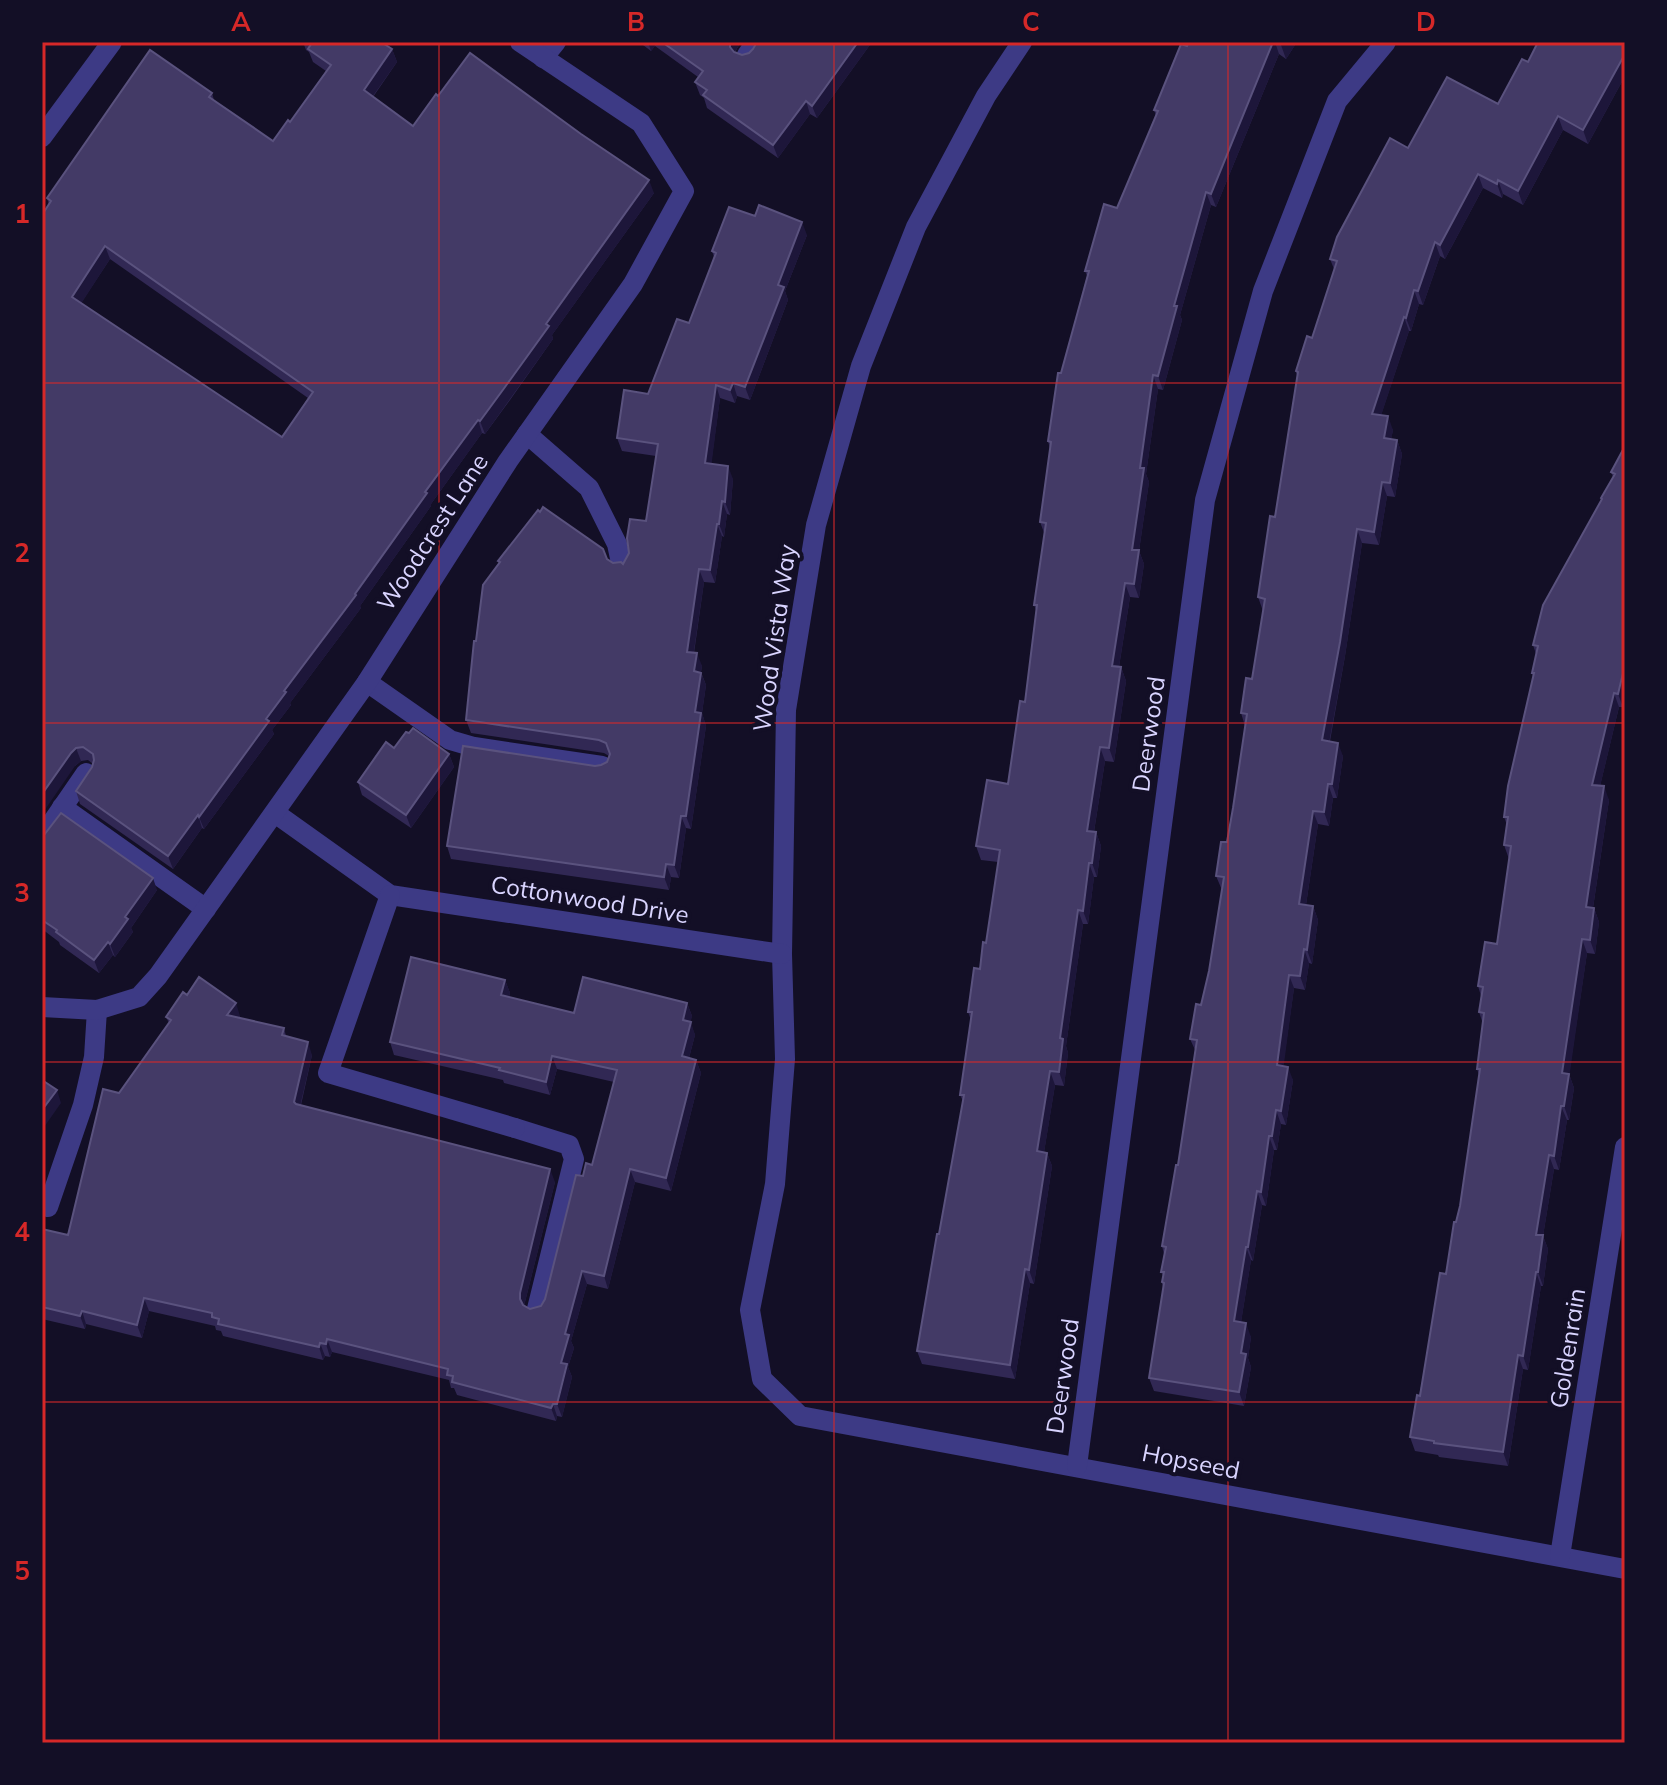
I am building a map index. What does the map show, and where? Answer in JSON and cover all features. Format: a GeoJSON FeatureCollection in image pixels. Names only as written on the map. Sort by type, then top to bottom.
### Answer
{"type":"FeatureCollection","features":[{"type":"Feature","properties":{"kind":"street"},"geometry":{"type":"LineString","coordinates":[[42,137],[112,42]]}},
{"type":"Feature","properties":{"kind":"street","name":"Woodcrest Lane"},"geometry":{"type":"LineString","coordinates":[[42,1007],[97,1010],[139,997],[158,976],[367,682],[527,434],[633,284],[684,191],[641,123],[550,50],[520,42]]}},
{"type":"Feature","properties":{"kind":"street","name":"Wood Vista Way"},"geometry":{"type":"LineString","coordinates":[[762,1379],[750,1310],[776,1168],[785,1059],[782,954],[786,710],[816,525],[861,366],[916,227],[986,96],[1022,42]]}},
{"type":"Feature","properties":{"kind":"street","name":"Deerwood"},"geometry":{"type":"LineString","coordinates":[[1077,1466],[1205,500],[1263,291],[1337,101],[1386,42]]}},
{"type":"Feature","properties":{"kind":"street"},"geometry":{"type":"LineString","coordinates":[[527,434],[589,488],[617,544],[621,563]]}},
{"type":"Feature","properties":{"kind":"street"},"geometry":{"type":"LineString","coordinates":[[367,682],[450,740],[474,747],[602,766]]}},
{"type":"Feature","properties":{"kind":"street"},"geometry":{"type":"LineString","coordinates":[[42,837],[86,773]]}},
{"type":"Feature","properties":{"kind":"street"},"geometry":{"type":"LineString","coordinates":[[62,807],[206,909]]}},
{"type":"Feature","properties":{"kind":"street","name":"Cottonwood Drive"},"geometry":{"type":"LineString","coordinates":[[275,813],[390,895],[782,954]]}},
{"type":"Feature","properties":{"kind":"street"},"geometry":{"type":"LineString","coordinates":[[390,895],[328,1073],[569,1145],[574,1159],[537,1309]]}},
{"type":"Feature","properties":{"kind":"street"},"geometry":{"type":"LineString","coordinates":[[48,1207],[83,1105],[94,1057],[97,1010]]}},
{"type":"Feature","properties":{"kind":"street","name":"Goldenrain"},"geometry":{"type":"LineString","coordinates":[[1560,1556],[1625,1147]]}},
{"type":"Feature","properties":{"kind":"street","name":"Hopseed"},"geometry":{"type":"LineString","coordinates":[[762,1379],[800,1416],[1625,1569]]}},
{"type":"Feature","properties":{"kind":"building"},"geometry":{"type":"Polygon","coordinates":[[[308,42],[381,42],[392,49],[364,90],[413,126],[470,53],[649,180],[546,324],[549,326],[425,492],[356,595],[284,691],[266,719],[269,721],[168,856],[76,791],[94,760],[93,754],[83,747],[71,753],[42,794],[42,215],[51,201],[47,198],[150,50],[212,93],[209,97],[273,141],[331,65],[308,49],[311,44],[308,42]],[[105,246],[72,297],[282,437],[313,392],[105,246]]]}},
{"type":"Feature","properties":{"kind":"building"},"geometry":{"type":"Polygon","coordinates":[[[662,42],[730,42],[734,52],[742,55],[749,53],[757,42],[858,42],[812,106],[806,101],[773,145],[703,95],[707,90],[695,82],[703,71],[662,42]]]}},
{"type":"Feature","properties":{"kind":"building"},"geometry":{"type":"Polygon","coordinates":[[[1189,42],[1273,42],[1211,194],[1206,192],[1158,376],[1153,375],[1132,550],[1139,550],[1134,584],[1125,583],[1112,666],[1121,667],[1109,748],[1100,747],[1087,831],[1096,832],[1092,863],[1089,863],[1083,911],[1078,910],[1060,1038],[1063,1039],[1059,1072],[1050,1071],[1037,1151],[1047,1153],[1010,1365],[917,1351],[964,1095],[960,1095],[972,1012],[968,1012],[974,968],[980,969],[983,942],[986,943],[1000,850],[976,846],[987,780],[1008,784],[1020,701],[1025,702],[1046,523],[1040,522],[1051,442],[1048,441],[1058,373],[1061,373],[1089,271],[1085,271],[1104,204],[1117,208],[1158,111],[1154,110],[1181,44],[1187,46],[1189,42]]]}},
{"type":"Feature","properties":{"kind":"building"},"geometry":{"type":"Polygon","coordinates":[[[1538,42],[1625,42],[1625,54],[1583,130],[1558,116],[1518,191],[1478,174],[1440,245],[1435,242],[1418,291],[1414,290],[1404,317],[1372,414],[1388,416],[1384,438],[1397,440],[1390,483],[1382,482],[1374,532],[1357,529],[1322,740],[1338,743],[1332,784],[1328,784],[1324,812],[1313,811],[1299,904],[1313,906],[1307,950],[1304,949],[1300,976],[1289,975],[1277,1065],[1288,1067],[1281,1111],[1276,1110],[1272,1136],[1269,1136],[1261,1192],[1257,1191],[1234,1321],[1246,1323],[1241,1353],[1246,1354],[1239,1392],[1149,1378],[1164,1283],[1164,1272],[1161,1272],[1166,1247],[1162,1246],[1197,1040],[1190,1039],[1196,1004],[1201,1005],[1209,971],[1224,877],[1216,876],[1221,842],[1227,842],[1233,808],[1247,714],[1241,713],[1246,678],[1252,679],[1265,599],[1258,597],[1270,516],[1275,517],[1296,371],[1307,336],[1312,338],[1337,261],[1330,259],[1337,237],[1390,138],[1408,148],[1447,77],[1498,104],[1522,59],[1528,62],[1538,42]]]}},
{"type":"Feature","properties":{"kind":"building"},"geometry":{"type":"Polygon","coordinates":[[[759,205],[802,222],[778,285],[784,287],[745,387],[733,383],[730,390],[716,385],[705,463],[728,466],[725,502],[722,501],[710,570],[699,569],[687,652],[697,653],[694,671],[701,673],[695,712],[701,713],[686,816],[681,816],[674,865],[666,864],[664,877],[447,846],[463,746],[595,766],[607,762],[610,754],[606,743],[599,740],[466,720],[483,585],[498,561],[543,507],[603,549],[607,559],[623,564],[629,553],[627,538],[630,519],[646,521],[658,444],[617,438],[624,390],[648,394],[677,319],[689,323],[716,253],[712,251],[729,207],[755,216],[759,205]]]}},
{"type":"Feature","properties":{"kind":"building"},"geometry":{"type":"Polygon","coordinates":[[[1625,446],[1625,665],[1618,694],[1614,693],[1592,785],[1604,786],[1586,907],[1594,908],[1590,940],[1582,939],[1562,1073],[1569,1074],[1554,1156],[1549,1155],[1536,1235],[1543,1235],[1523,1356],[1518,1355],[1503,1452],[1434,1443],[1410,1437],[1417,1395],[1420,1396],[1440,1273],[1446,1274],[1454,1222],[1460,1206],[1480,1069],[1477,1069],[1484,1013],[1479,1012],[1483,987],[1478,986],[1485,942],[1497,944],[1511,846],[1504,845],[1508,817],[1504,817],[1508,786],[1534,673],[1538,646],[1533,645],[1543,605],[1615,474],[1611,472],[1625,446]]]}},
{"type":"Feature","properties":{"kind":"building"},"geometry":{"type":"Polygon","coordinates":[[[413,728],[449,754],[406,815],[358,782],[386,742],[394,748],[413,728]]]}},
{"type":"Feature","properties":{"kind":"building"},"geometry":{"type":"Polygon","coordinates":[[[61,813],[153,878],[125,917],[128,919],[94,960],[42,920],[42,836],[61,813]]]}},
{"type":"Feature","properties":{"kind":"building"},"geometry":{"type":"Polygon","coordinates":[[[411,957],[505,980],[501,995],[574,1013],[583,977],[687,1003],[683,1020],[691,1022],[682,1056],[696,1060],[666,1178],[630,1169],[604,1276],[582,1271],[565,1334],[569,1335],[561,1363],[567,1364],[557,1404],[551,1408],[452,1382],[453,1376],[447,1375],[448,1369],[327,1339],[326,1344],[320,1343],[319,1347],[218,1324],[219,1319],[212,1317],[212,1313],[144,1298],[137,1325],[82,1311],[80,1316],[42,1307],[42,1229],[68,1235],[103,1089],[119,1093],[171,1020],[166,1017],[183,992],[187,995],[199,977],[236,1003],[227,1015],[284,1028],[282,1035],[308,1042],[296,1104],[550,1169],[520,1293],[523,1305],[530,1309],[541,1306],[576,1175],[583,1176],[586,1163],[592,1165],[617,1070],[552,1056],[546,1082],[390,1042],[411,957]]]}},
{"type":"Feature","properties":{"kind":"building"},"geometry":{"type":"Polygon","coordinates":[[[42,1080],[57,1090],[42,1110],[42,1080]]]}}]}
